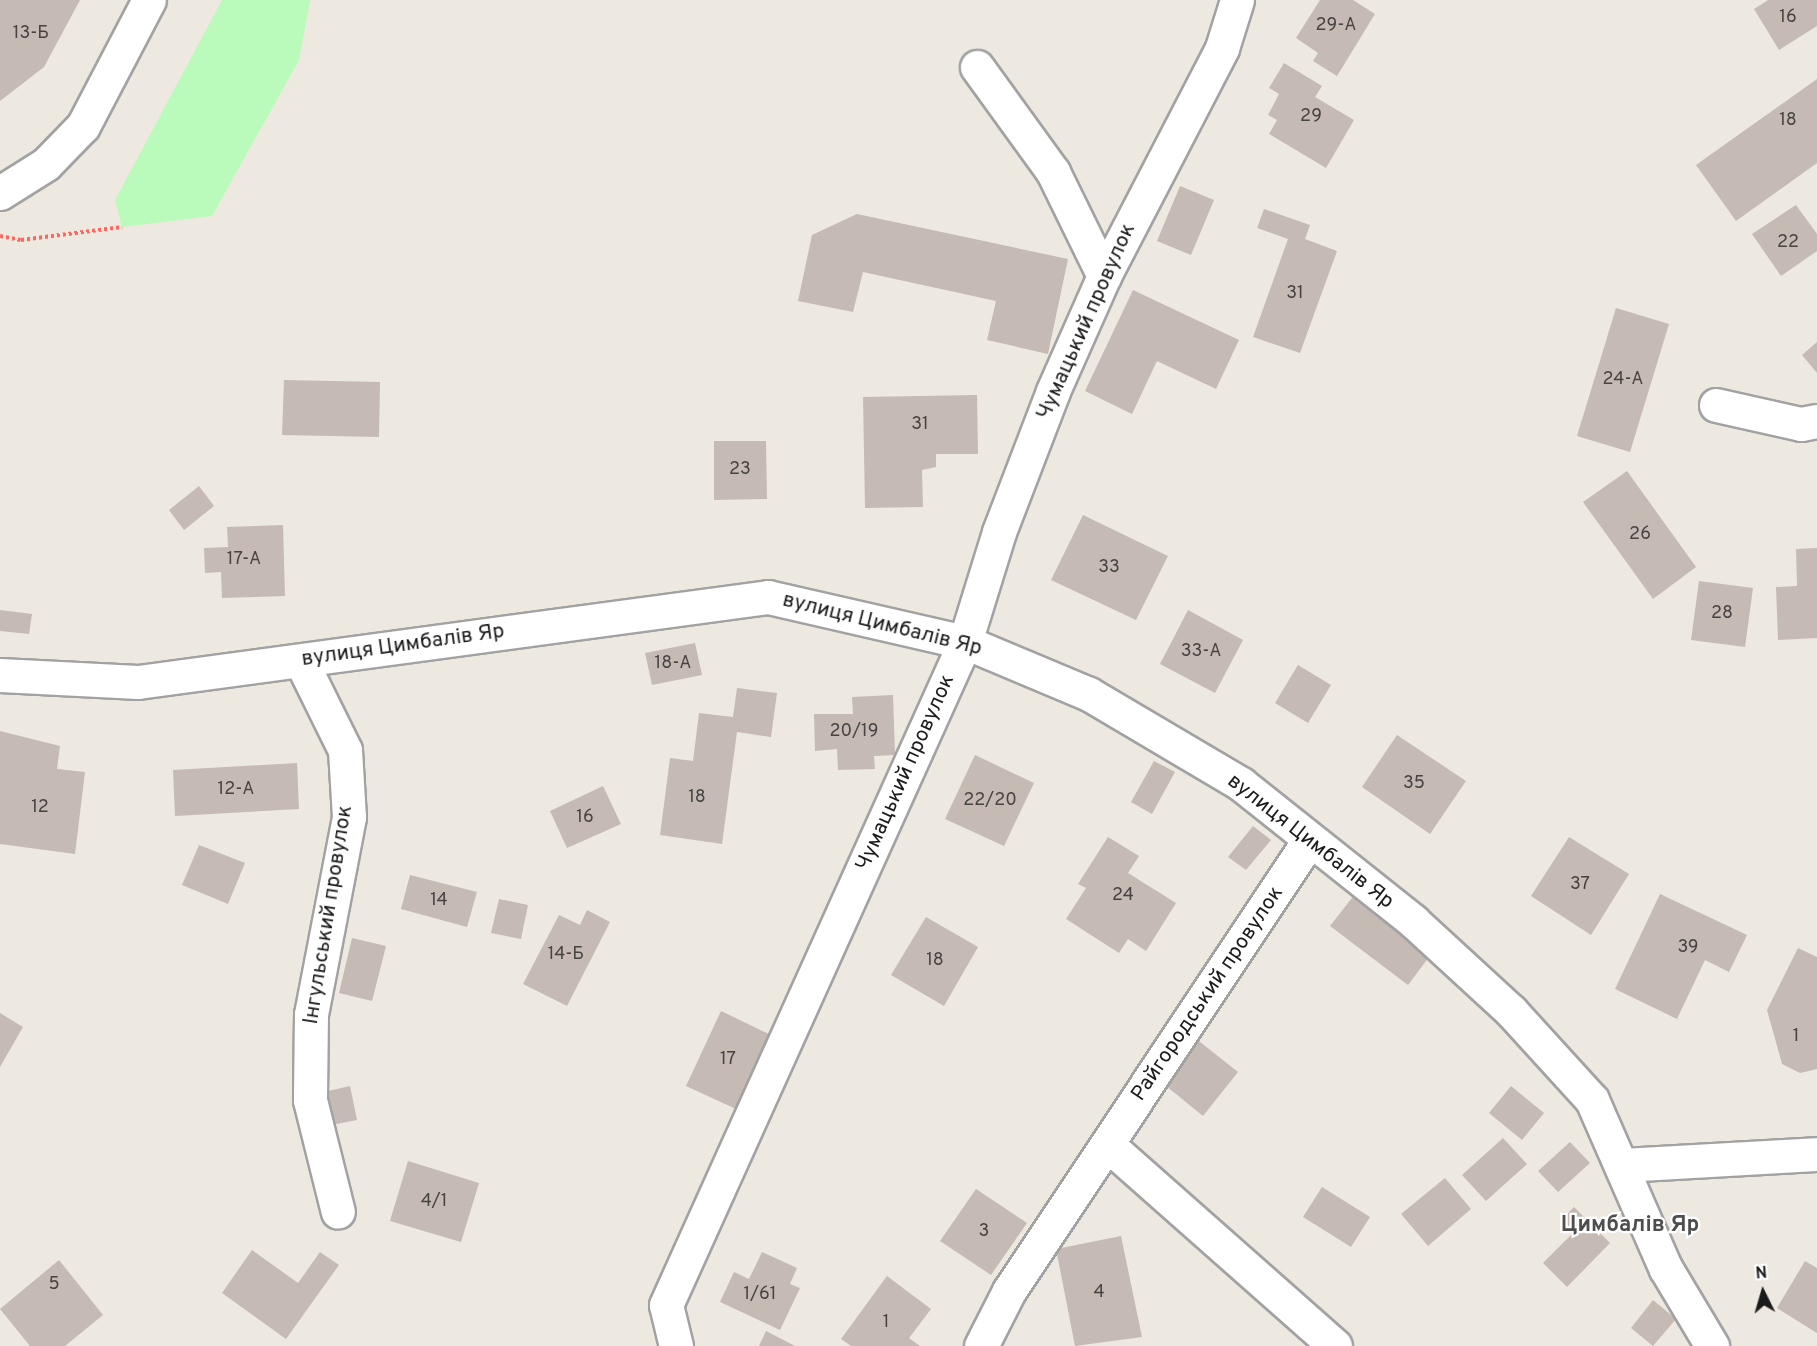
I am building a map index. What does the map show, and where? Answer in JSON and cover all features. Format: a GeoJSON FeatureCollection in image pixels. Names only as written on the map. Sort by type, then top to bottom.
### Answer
{"type":"FeatureCollection","features":[{"type":"Feature","properties":{"kind":"street"},"geometry":{"type":"LineString","coordinates":[[0,193],[45,164],[83,126],[149,0]]}},
{"type":"Feature","properties":{"kind":"street","name":"Чумацький провулок"},"geometry":{"type":"LineString","coordinates":[[676,1346],[666,1305],[965,642],[999,532],[1104,276],[1222,48],[1237,0]]}},
{"type":"Feature","properties":{"kind":"street"},"geometry":{"type":"LineString","coordinates":[[977,67],[1053,172],[1104,276]]}},
{"type":"Feature","properties":{"kind":"street"},"geometry":{"type":"LineString","coordinates":[[1716,405],[1801,424],[1817,421]]}},
{"type":"Feature","properties":{"kind":"street","name":"вулиця Цимбалів Яр"},"geometry":{"type":"LineString","coordinates":[[0,675],[138,682],[768,597],[965,642],[1089,694],[1241,784],[1308,842],[1413,921],[1511,1011],[1592,1100],[1666,1269],[1712,1346]]}},
{"type":"Feature","properties":{"kind":"street","name":"Інгульський провулок"},"geometry":{"type":"LineString","coordinates":[[301,661],[345,750],[349,817],[311,1014],[310,1100],[338,1212]]}},
{"type":"Feature","properties":{"kind":"street","name":"Райгородський провулок"},"geometry":{"type":"LineString","coordinates":[[981,1346],[1009,1291],[1308,842]]}},
{"type":"Feature","properties":{"kind":"street"},"geometry":{"type":"LineString","coordinates":[[1108,1145],[1335,1346]]}},
{"type":"Feature","properties":{"kind":"street"},"geometry":{"type":"LineString","coordinates":[[1621,1165],[1817,1154]]}},
{"type":"Feature","properties":{"kind":"path"},"geometry":{"type":"LineString","coordinates":[[0,236],[21,240],[122,227]]}},
{"type":"Feature","properties":{"kind":"green space"},"geometry":{"type":"Polygon","coordinates":[[[222,0],[310,0],[299,60],[212,216],[122,227],[115,200],[222,0]]]}},
{"type":"Feature","properties":{"kind":"building"},"geometry":{"type":"Polygon","coordinates":[[[0,0],[80,0],[44,67],[0,101],[0,0]]]}},
{"type":"Feature","properties":{"kind":"building"},"geometry":{"type":"Polygon","coordinates":[[[1320,0],[1353,0],[1375,14],[1337,76],[1313,61],[1318,53],[1296,38],[1320,0]]]}},
{"type":"Feature","properties":{"kind":"building"},"geometry":{"type":"Polygon","coordinates":[[[1768,0],[1817,0],[1817,26],[1779,50],[1754,9],[1768,0]]]}},
{"type":"Feature","properties":{"kind":"building"},"geometry":{"type":"Polygon","coordinates":[[[1284,63],[1322,86],[1315,97],[1354,120],[1326,168],[1269,134],[1277,120],[1268,115],[1279,94],[1269,88],[1284,63]]]}},
{"type":"Feature","properties":{"kind":"building"},"geometry":{"type":"Polygon","coordinates":[[[1817,79],[1817,163],[1736,221],[1696,165],[1817,79]]]}},
{"type":"Feature","properties":{"kind":"building"},"geometry":{"type":"Polygon","coordinates":[[[1180,186],[1214,200],[1191,255],[1157,241],[1180,186]]]}},
{"type":"Feature","properties":{"kind":"building"},"geometry":{"type":"Polygon","coordinates":[[[1796,205],[1817,234],[1817,251],[1781,276],[1752,234],[1796,205]]]}},
{"type":"Feature","properties":{"kind":"building"},"geometry":{"type":"Polygon","coordinates":[[[1264,209],[1310,225],[1305,239],[1337,251],[1300,353],[1253,337],[1288,239],[1257,228],[1264,209]]]}},
{"type":"Feature","properties":{"kind":"building"},"geometry":{"type":"Polygon","coordinates":[[[857,214],[1068,259],[1048,354],[987,340],[996,301],[863,272],[853,312],[798,301],[812,235],[857,214]]]}},
{"type":"Feature","properties":{"kind":"building"},"geometry":{"type":"Polygon","coordinates":[[[1133,290],[1239,340],[1216,389],[1157,361],[1132,414],[1085,391],[1133,290]]]}},
{"type":"Feature","properties":{"kind":"building"},"geometry":{"type":"Polygon","coordinates":[[[1616,308],[1669,324],[1630,452],[1577,436],[1616,308]]]}},
{"type":"Feature","properties":{"kind":"building"},"geometry":{"type":"Polygon","coordinates":[[[1817,342],[1817,373],[1802,355],[1817,342]]]}},
{"type":"Feature","properties":{"kind":"building"},"geometry":{"type":"Polygon","coordinates":[[[284,380],[380,382],[379,437],[282,435],[284,380]]]}},
{"type":"Feature","properties":{"kind":"building"},"geometry":{"type":"Polygon","coordinates":[[[977,395],[978,454],[936,454],[936,467],[922,470],[923,507],[865,508],[863,397],[977,395]]]}},
{"type":"Feature","properties":{"kind":"building"},"geometry":{"type":"Polygon","coordinates":[[[714,441],[766,441],[767,499],[714,500],[714,441]]]}},
{"type":"Feature","properties":{"kind":"building"},"geometry":{"type":"Polygon","coordinates":[[[1627,471],[1696,567],[1653,599],[1583,502],[1627,471]]]}},
{"type":"Feature","properties":{"kind":"building"},"geometry":{"type":"Polygon","coordinates":[[[199,486],[214,506],[184,530],[169,510],[199,486]]]}},
{"type":"Feature","properties":{"kind":"building"},"geometry":{"type":"Polygon","coordinates":[[[1083,515],[1168,556],[1136,620],[1051,580],[1083,515]]]}},
{"type":"Feature","properties":{"kind":"building"},"geometry":{"type":"Polygon","coordinates":[[[283,525],[285,596],[222,598],[221,572],[205,573],[204,548],[228,547],[227,527],[283,525]]]}},
{"type":"Feature","properties":{"kind":"building"},"geometry":{"type":"Polygon","coordinates":[[[1817,548],[1817,638],[1778,640],[1776,587],[1797,586],[1796,549],[1817,548]]]}},
{"type":"Feature","properties":{"kind":"building"},"geometry":{"type":"Polygon","coordinates":[[[1699,581],[1753,588],[1745,647],[1691,640],[1699,581]]]}},
{"type":"Feature","properties":{"kind":"building"},"geometry":{"type":"Polygon","coordinates":[[[0,610],[32,614],[29,634],[0,631],[0,610]]]}},
{"type":"Feature","properties":{"kind":"building"},"geometry":{"type":"Polygon","coordinates":[[[1188,610],[1243,640],[1215,693],[1160,664],[1188,610]]]}},
{"type":"Feature","properties":{"kind":"building"},"geometry":{"type":"Polygon","coordinates":[[[695,643],[702,675],[652,685],[645,653],[695,643]]]}},
{"type":"Feature","properties":{"kind":"building"},"geometry":{"type":"Polygon","coordinates":[[[1298,665],[1331,685],[1308,723],[1275,703],[1298,665]]]}},
{"type":"Feature","properties":{"kind":"building"},"geometry":{"type":"Polygon","coordinates":[[[737,688],[777,693],[771,737],[737,732],[722,844],[660,835],[670,758],[693,761],[699,713],[733,717],[737,688]]]}},
{"type":"Feature","properties":{"kind":"building"},"geometry":{"type":"Polygon","coordinates":[[[893,695],[895,755],[874,756],[875,769],[838,770],[837,749],[815,751],[814,714],[853,714],[852,697],[893,695]]]}},
{"type":"Feature","properties":{"kind":"building"},"geometry":{"type":"Polygon","coordinates":[[[0,731],[60,746],[57,769],[85,772],[75,854],[0,844],[0,731]]]}},
{"type":"Feature","properties":{"kind":"building"},"geometry":{"type":"Polygon","coordinates":[[[1397,735],[1466,781],[1430,834],[1362,787],[1397,735]]]}},
{"type":"Feature","properties":{"kind":"building"},"geometry":{"type":"Polygon","coordinates":[[[975,755],[1034,783],[1004,846],[945,819],[975,755]]]}},
{"type":"Feature","properties":{"kind":"building"},"geometry":{"type":"Polygon","coordinates":[[[1154,761],[1175,772],[1152,814],[1131,802],[1154,761]]]}},
{"type":"Feature","properties":{"kind":"building"},"geometry":{"type":"Polygon","coordinates":[[[297,763],[299,809],[175,816],[173,770],[297,763]]]}},
{"type":"Feature","properties":{"kind":"building"},"geometry":{"type":"Polygon","coordinates":[[[603,786],[621,824],[567,848],[550,811],[603,786]]]}},
{"type":"Feature","properties":{"kind":"building"},"geometry":{"type":"Polygon","coordinates":[[[1253,826],[1271,840],[1246,870],[1228,857],[1253,826]]]}},
{"type":"Feature","properties":{"kind":"building"},"geometry":{"type":"Polygon","coordinates":[[[1108,837],[1139,856],[1128,873],[1176,903],[1146,951],[1128,939],[1119,953],[1066,919],[1086,888],[1078,884],[1108,837]]]}},
{"type":"Feature","properties":{"kind":"building"},"geometry":{"type":"Polygon","coordinates":[[[1569,837],[1629,874],[1591,935],[1531,896],[1569,837]]]}},
{"type":"Feature","properties":{"kind":"building"},"geometry":{"type":"Polygon","coordinates":[[[199,845],[245,863],[228,904],[182,885],[199,845]]]}},
{"type":"Feature","properties":{"kind":"building"},"geometry":{"type":"Polygon","coordinates":[[[410,875],[477,892],[467,927],[401,909],[410,875]]]}},
{"type":"Feature","properties":{"kind":"building"},"geometry":{"type":"Polygon","coordinates":[[[1355,894],[1432,953],[1408,985],[1330,926],[1355,894]]]}},
{"type":"Feature","properties":{"kind":"building"},"geometry":{"type":"Polygon","coordinates":[[[1660,894],[1747,935],[1729,972],[1705,960],[1677,1019],[1615,989],[1660,894]]]}},
{"type":"Feature","properties":{"kind":"building"},"geometry":{"type":"Polygon","coordinates":[[[499,899],[528,905],[521,939],[491,933],[499,899]]]}},
{"type":"Feature","properties":{"kind":"building"},"geometry":{"type":"Polygon","coordinates":[[[587,910],[610,922],[567,1006],[523,984],[559,915],[580,925],[587,910]]]}},
{"type":"Feature","properties":{"kind":"building"},"geometry":{"type":"Polygon","coordinates":[[[926,917],[978,947],[944,1006],[891,975],[926,917]]]}},
{"type":"Feature","properties":{"kind":"building"},"geometry":{"type":"Polygon","coordinates":[[[352,938],[386,946],[372,1001],[339,993],[352,938]]]}},
{"type":"Feature","properties":{"kind":"building"},"geometry":{"type":"Polygon","coordinates":[[[1798,948],[1817,957],[1817,1069],[1800,1073],[1782,1064],[1767,1010],[1798,948]]]}},
{"type":"Feature","properties":{"kind":"building"},"geometry":{"type":"Polygon","coordinates":[[[721,1011],[771,1035],[736,1109],[686,1086],[721,1011]]]}},
{"type":"Feature","properties":{"kind":"building"},"geometry":{"type":"Polygon","coordinates":[[[0,1013],[23,1027],[0,1067],[0,1013]]]}},
{"type":"Feature","properties":{"kind":"building"},"geometry":{"type":"Polygon","coordinates":[[[1195,1038],[1238,1072],[1203,1116],[1160,1081],[1195,1038]]]}},
{"type":"Feature","properties":{"kind":"building"},"geometry":{"type":"Polygon","coordinates":[[[350,1086],[357,1120],[326,1126],[319,1093],[350,1086]]]}},
{"type":"Feature","properties":{"kind":"building"},"geometry":{"type":"Polygon","coordinates":[[[1511,1086],[1544,1113],[1522,1140],[1489,1113],[1511,1086]]]}},
{"type":"Feature","properties":{"kind":"building"},"geometry":{"type":"Polygon","coordinates":[[[1503,1138],[1527,1164],[1486,1201],[1462,1175],[1503,1138]]]}},
{"type":"Feature","properties":{"kind":"building"},"geometry":{"type":"Polygon","coordinates":[[[1570,1142],[1590,1163],[1558,1192],[1538,1171],[1570,1142]]]}},
{"type":"Feature","properties":{"kind":"building"},"geometry":{"type":"Polygon","coordinates":[[[408,1161],[479,1183],[461,1242],[390,1221],[408,1161]]]}},
{"type":"Feature","properties":{"kind":"building"},"geometry":{"type":"Polygon","coordinates":[[[1445,1178],[1471,1209],[1428,1246],[1401,1214],[1445,1178]]]}},
{"type":"Feature","properties":{"kind":"building"},"geometry":{"type":"Polygon","coordinates":[[[1322,1187],[1370,1217],[1351,1247],[1303,1217],[1322,1187]]]}},
{"type":"Feature","properties":{"kind":"building"},"geometry":{"type":"Polygon","coordinates":[[[976,1189],[1027,1223],[991,1275],[940,1241],[976,1189]]]}},
{"type":"Feature","properties":{"kind":"building"},"geometry":{"type":"Polygon","coordinates":[[[1574,1207],[1610,1243],[1567,1287],[1543,1263],[1574,1232],[1562,1219],[1574,1207]]]}},
{"type":"Feature","properties":{"kind":"building"},"geometry":{"type":"Polygon","coordinates":[[[1121,1236],[1142,1337],[1075,1346],[1056,1249],[1121,1236]]]}},
{"type":"Feature","properties":{"kind":"building"},"geometry":{"type":"Polygon","coordinates":[[[252,1250],[298,1283],[320,1252],[339,1265],[286,1339],[222,1293],[252,1250]]]}},
{"type":"Feature","properties":{"kind":"building"},"geometry":{"type":"Polygon","coordinates":[[[762,1252],[797,1268],[790,1284],[800,1288],[780,1330],[720,1302],[734,1272],[749,1279],[762,1252]]]}},
{"type":"Feature","properties":{"kind":"building"},"geometry":{"type":"Polygon","coordinates":[[[59,1260],[103,1315],[65,1346],[30,1346],[0,1309],[59,1260]]]}},
{"type":"Feature","properties":{"kind":"building"},"geometry":{"type":"Polygon","coordinates":[[[1805,1261],[1817,1268],[1817,1333],[1777,1308],[1805,1261]]]}},
{"type":"Feature","properties":{"kind":"building"},"geometry":{"type":"Polygon","coordinates":[[[887,1276],[931,1309],[909,1338],[920,1346],[851,1346],[841,1339],[887,1276]]]}},
{"type":"Feature","properties":{"kind":"building"},"geometry":{"type":"Polygon","coordinates":[[[1653,1300],[1676,1319],[1653,1346],[1631,1328],[1653,1300]]]}},
{"type":"Feature","properties":{"kind":"building"},"geometry":{"type":"Polygon","coordinates":[[[766,1331],[795,1346],[759,1346],[766,1331]]]}},
{"type":"Feature","properties":{"kind":"district","name":"Цимбалів Яр"},"geometry":{"type":"Point","coordinates":[1630,1226]}}]}
